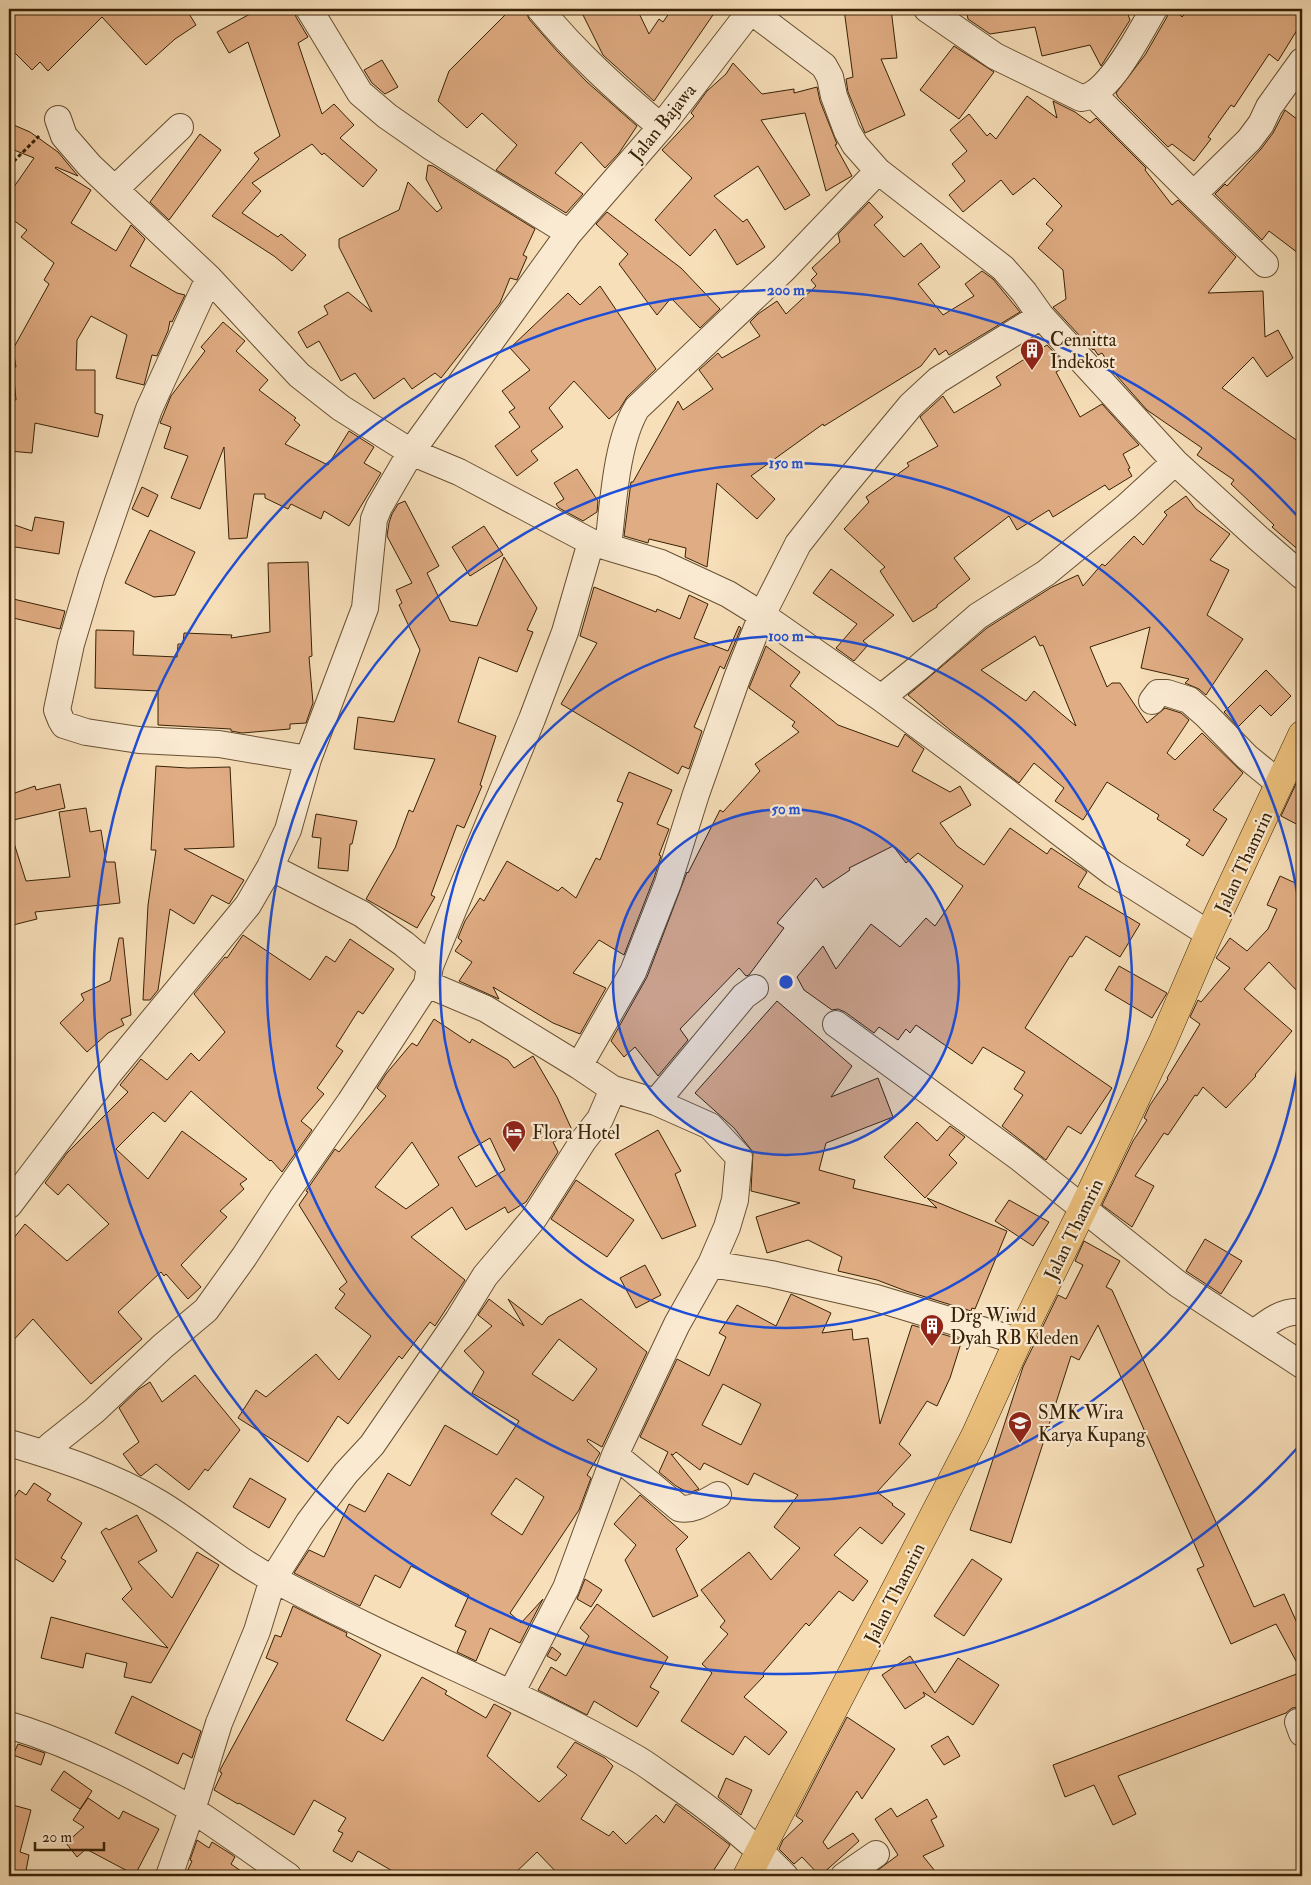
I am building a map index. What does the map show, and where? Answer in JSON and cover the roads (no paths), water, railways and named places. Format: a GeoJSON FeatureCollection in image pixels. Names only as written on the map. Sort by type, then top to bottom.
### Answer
{"type":"FeatureCollection","features":[{"type":"Feature","properties":{"kind":"main road","name":"Jalan Thamrin"},"geometry":{"type":"LineString","coordinates":[[747,1876],[762,1851],[975,1436],[1018,1341],[1164,1041],[1209,934],[1302,736]]}},
{"type":"Feature","properties":{"kind":"street"},"geometry":{"type":"LineString","coordinates":[[309,9],[360,93],[387,116],[433,148],[569,233]]}},
{"type":"Feature","properties":{"kind":"street"},"geometry":{"type":"LineString","coordinates":[[540,9],[607,81],[660,127]]}},
{"type":"Feature","properties":{"kind":"street"},"geometry":{"type":"LineString","coordinates":[[927,9],[995,56],[1081,98],[1088,98],[1101,89],[1115,72],[1154,9]]}},
{"type":"Feature","properties":{"kind":"street"},"geometry":{"type":"LineString","coordinates":[[752,10],[824,66],[830,77],[834,96],[847,131],[855,145],[878,171],[1003,268],[1024,292],[1041,316],[1175,462],[1302,576]]}},
{"type":"Feature","properties":{"kind":"street","name":"Jalan Bajawa"},"geometry":{"type":"LineString","coordinates":[[9,1205],[110,1072],[248,905],[270,867],[288,830],[308,759],[365,608],[374,519],[379,506],[411,452],[569,233],[660,127],[752,10]]}},
{"type":"Feature","properties":{"kind":"street"},"geometry":{"type":"LineString","coordinates":[[1192,193],[1202,186],[1249,140],[1261,124],[1269,107],[1302,62]]}},
{"type":"Feature","properties":{"kind":"street"},"geometry":{"type":"LineString","coordinates":[[1093,94],[1264,264]]}},
{"type":"Feature","properties":{"kind":"street"},"geometry":{"type":"LineString","coordinates":[[58,119],[64,136],[90,166],[209,278],[300,375],[341,408],[411,452],[459,472],[599,544],[661,563],[728,594],[762,614],[881,698],[1113,873],[1209,934]]}},
{"type":"Feature","properties":{"kind":"street"},"geometry":{"type":"LineString","coordinates":[[114,189],[180,127]]}},
{"type":"Feature","properties":{"kind":"street"},"geometry":{"type":"LineString","coordinates":[[46,1454],[50,1446],[94,1411],[138,1369],[206,1310],[350,1102],[428,975],[535,710],[599,544],[622,445],[631,417],[637,408],[784,269],[878,171]]}},
{"type":"Feature","properties":{"kind":"street"},"geometry":{"type":"LineString","coordinates":[[209,278],[149,410],[92,574],[71,644],[57,710],[64,725],[86,732],[139,740],[219,744],[308,759]]}},
{"type":"Feature","properties":{"kind":"street"},"geometry":{"type":"LineString","coordinates":[[579,1066],[633,972],[668,883],[696,794],[737,678],[762,614],[798,544],[911,405],[938,380],[1041,316]]}},
{"type":"Feature","properties":{"kind":"street"},"geometry":{"type":"LineString","coordinates":[[881,698],[917,670],[978,616],[1046,573],[1126,507],[1175,462]]}},
{"type":"Feature","properties":{"kind":"street"},"geometry":{"type":"LineString","coordinates":[[1152,701],[1158,693],[1167,693],[1189,700],[1247,758],[1280,784]]}},
{"type":"Feature","properties":{"kind":"street"},"geometry":{"type":"LineString","coordinates":[[270,867],[362,914],[404,944],[428,975],[579,1066],[613,1089],[656,1102],[710,1126],[739,1157],[735,1200],[727,1227],[711,1264],[677,1324],[615,1455],[566,1588],[511,1693]]}},
{"type":"Feature","properties":{"kind":"street"},"geometry":{"type":"LineString","coordinates":[[656,1102],[744,996],[755,988]]}},
{"type":"Feature","properties":{"kind":"street"},"geometry":{"type":"LineString","coordinates":[[836,1024],[1021,1159],[1178,1284],[1302,1365]]}},
{"type":"Feature","properties":{"kind":"street"},"geometry":{"type":"LineString","coordinates":[[169,1876],[219,1723],[257,1631],[273,1580],[309,1522],[346,1473],[372,1445],[458,1320],[485,1276],[534,1218],[582,1141],[600,1119],[613,1089]]}},
{"type":"Feature","properties":{"kind":"street"},"geometry":{"type":"LineString","coordinates":[[711,1264],[770,1274],[876,1298],[1018,1341]]}},
{"type":"Feature","properties":{"kind":"street"},"geometry":{"type":"LineString","coordinates":[[1254,1334],[1272,1318],[1297,1311],[1302,1312]]}},
{"type":"Feature","properties":{"kind":"street"},"geometry":{"type":"LineString","coordinates":[[9,1443],[46,1454],[106,1476],[157,1502],[273,1580],[382,1634],[511,1693],[635,1757],[696,1800],[762,1851],[785,1876]]}},
{"type":"Feature","properties":{"kind":"street"},"geometry":{"type":"LineString","coordinates":[[615,1455],[679,1508],[685,1510],[698,1506],[718,1495]]}},
{"type":"Feature","properties":{"kind":"street"},"geometry":{"type":"LineString","coordinates":[[9,1726],[32,1732],[100,1760],[148,1785],[192,1810],[288,1876]]}},
{"type":"Feature","properties":{"kind":"street"},"geometry":{"type":"LineString","coordinates":[[844,1876],[876,1854]]}},
{"type":"Feature","properties":{"kind":"place","name":"Cennitta Indekost"},"geometry":{"type":"Point","coordinates":[1032,371]}},
{"type":"Feature","properties":{"kind":"place","name":"Flora Hotel"},"geometry":{"type":"Point","coordinates":[514,1153]}},
{"type":"Feature","properties":{"kind":"place","name":"Drg Wiwid Dyah RB Kleden"},"geometry":{"type":"Point","coordinates":[932,1347]}},
{"type":"Feature","properties":{"kind":"place","name":"SMK Wira Karya Kupang"},"geometry":{"type":"Point","coordinates":[1020,1444]}}]}
